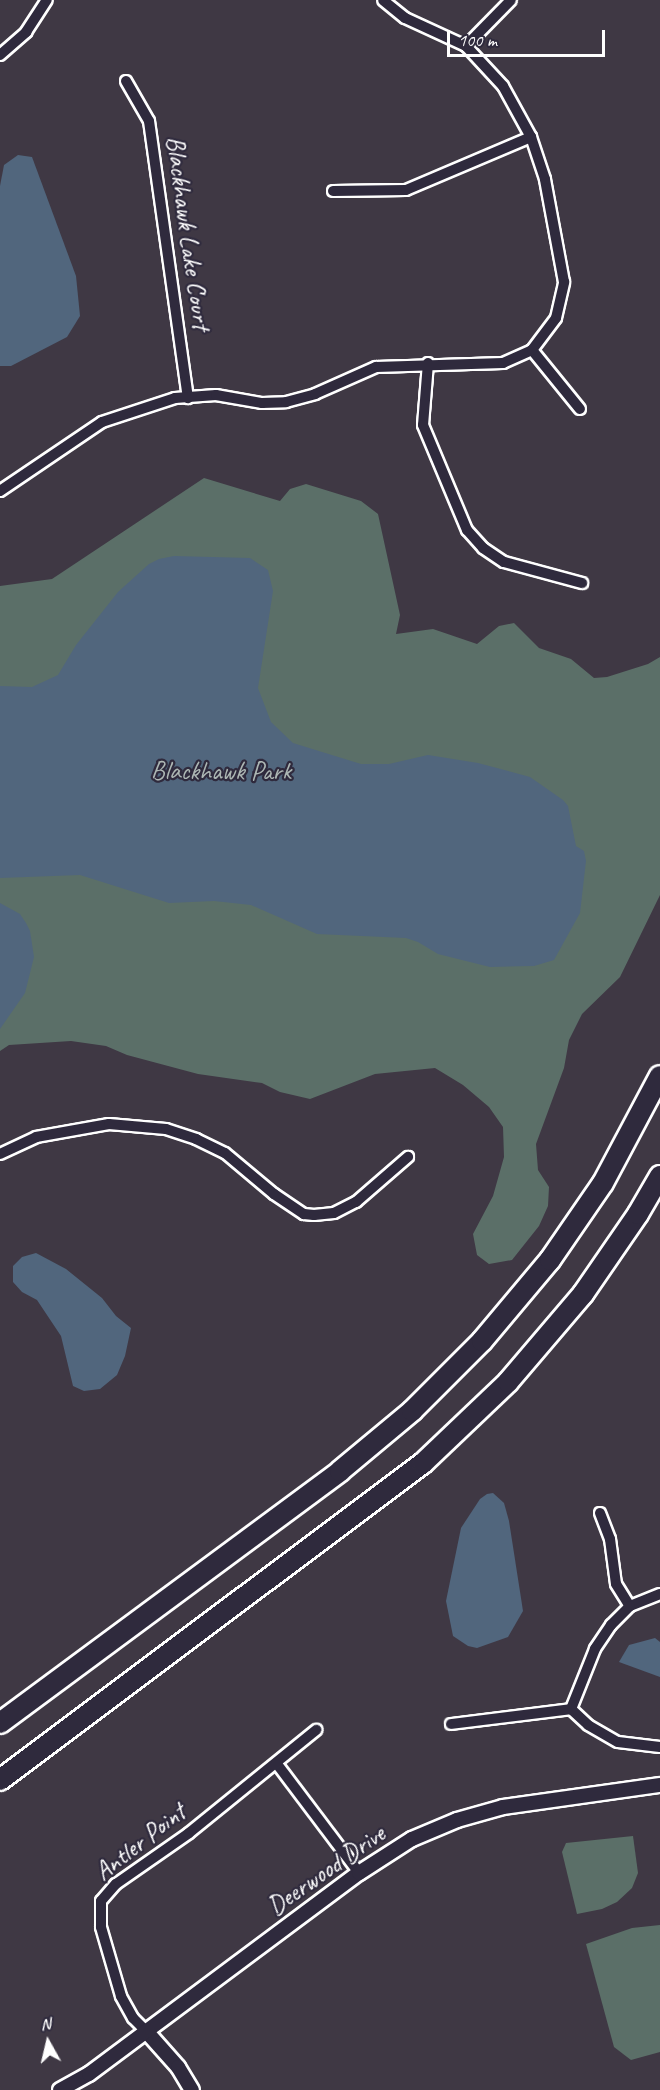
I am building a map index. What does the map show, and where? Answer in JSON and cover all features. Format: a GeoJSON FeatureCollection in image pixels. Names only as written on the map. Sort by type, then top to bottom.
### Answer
{"type":"FeatureCollection","features":[{"type":"Feature","properties":{"kind":"highway"},"geometry":{"type":"LineString","coordinates":[[0,1723],[340,1471],[412,1411],[482,1341],[550,1260],[603,1183],[660,1076]]}},
{"type":"Feature","properties":{"kind":"highway"},"geometry":{"type":"LineString","coordinates":[[0,1780],[423,1463],[507,1382],[583,1294],[638,1214],[660,1176]]}},
{"type":"Feature","properties":{"kind":"street"},"geometry":{"type":"LineString","coordinates":[[0,54],[26,32],[47,0]]}},
{"type":"Feature","properties":{"kind":"street"},"geometry":{"type":"LineString","coordinates":[[0,491],[102,422],[175,398],[216,395],[262,403],[286,402],[315,394],[376,367],[428,363],[503,363],[532,350],[556,318],[564,282],[545,179],[531,136],[503,86],[466,46],[405,18],[383,0]]}},
{"type":"Feature","properties":{"kind":"street"},"geometry":{"type":"LineString","coordinates":[[466,46],[511,0]]}},
{"type":"Feature","properties":{"kind":"street","name":"Blackhawk Lake Court"},"geometry":{"type":"LineString","coordinates":[[126,81],[149,122],[189,398]]}},
{"type":"Feature","properties":{"kind":"street"},"geometry":{"type":"LineString","coordinates":[[333,191],[406,190],[531,136]]}},
{"type":"Feature","properties":{"kind":"street"},"geometry":{"type":"LineString","coordinates":[[532,350],[580,408]]}},
{"type":"Feature","properties":{"kind":"street"},"geometry":{"type":"LineString","coordinates":[[428,363],[423,425],[466,530],[483,548],[504,562],[582,583]]}},
{"type":"Feature","properties":{"kind":"street"},"geometry":{"type":"LineString","coordinates":[[0,1154],[36,1137],[110,1124],[166,1130],[196,1139],[225,1153],[274,1194],[304,1214],[314,1215],[334,1212],[356,1202],[408,1156]]}},
{"type":"Feature","properties":{"kind":"street"},"geometry":{"type":"LineString","coordinates":[[600,1513],[610,1539],[616,1584],[630,1606]]}},
{"type":"Feature","properties":{"kind":"street"},"geometry":{"type":"LineString","coordinates":[[571,1709],[594,1649],[611,1625],[630,1606],[660,1594]]}},
{"type":"Feature","properties":{"kind":"street"},"geometry":{"type":"LineString","coordinates":[[451,1724],[571,1709]]}},
{"type":"Feature","properties":{"kind":"street"},"geometry":{"type":"LineString","coordinates":[[571,1709],[588,1725],[618,1743],[660,1747]]}},
{"type":"Feature","properties":{"kind":"street","name":"Antler Point"},"geometry":{"type":"LineString","coordinates":[[146,2031],[134,2018],[121,1996],[101,1927],[101,1901],[116,1884],[189,1833],[277,1764],[316,1730]]}},
{"type":"Feature","properties":{"kind":"street"},"geometry":{"type":"LineString","coordinates":[[277,1764],[359,1873]]}},
{"type":"Feature","properties":{"kind":"street","name":"Deerwood Drive"},"geometry":{"type":"LineString","coordinates":[[60,2090],[89,2074],[359,1873],[412,1839],[457,1820],[503,1807],[660,1785]]}},
{"type":"Feature","properties":{"kind":"street"},"geometry":{"type":"LineString","coordinates":[[146,2031],[178,2067],[192,2090]]}},
{"type":"Feature","properties":{"kind":"green space","name":"Blackhawk Park"},"geometry":{"type":"Polygon","coordinates":[[[204,478],[280,501],[290,489],[306,484],[361,501],[378,514],[400,615],[396,634],[433,629],[477,644],[499,626],[514,623],[539,648],[571,659],[594,678],[607,677],[648,664],[660,657],[660,895],[620,977],[582,1014],[569,1040],[564,1068],[536,1144],[538,1170],[549,1187],[548,1206],[539,1226],[512,1260],[489,1264],[477,1255],[473,1234],[493,1196],[504,1157],[503,1127],[489,1107],[463,1085],[435,1068],[375,1074],[310,1099],[280,1092],[262,1083],[198,1074],[127,1055],[106,1046],[71,1041],[9,1045],[0,1051],[0,586],[52,579],[204,478]]]}},
{"type":"Feature","properties":{"kind":"green space"},"geometry":{"type":"Polygon","coordinates":[[[633,1836],[638,1873],[632,1888],[617,1902],[602,1909],[577,1914],[562,1852],[566,1843],[633,1836]]]}},
{"type":"Feature","properties":{"kind":"green space"},"geometry":{"type":"Polygon","coordinates":[[[660,1925],[660,2052],[631,2060],[614,2047],[586,1944],[632,1928],[660,1925]]]}},
{"type":"Feature","properties":{"kind":"water"},"geometry":{"type":"Polygon","coordinates":[[[18,155],[32,157],[76,276],[80,316],[67,337],[11,366],[0,366],[0,186],[4,165],[18,155]]]}},
{"type":"Feature","properties":{"kind":"water"},"geometry":{"type":"Polygon","coordinates":[[[174,556],[250,558],[268,570],[273,591],[258,688],[271,722],[293,743],[361,764],[389,764],[428,755],[478,763],[530,777],[563,800],[568,806],[576,846],[584,851],[586,861],[580,913],[554,960],[534,966],[490,967],[438,954],[406,938],[317,934],[251,905],[214,901],[169,903],[80,875],[0,878],[0,686],[32,687],[58,675],[76,645],[118,592],[149,564],[174,556]]]}},
{"type":"Feature","properties":{"kind":"water"},"geometry":{"type":"Polygon","coordinates":[[[0,903],[20,914],[26,923],[30,931],[34,957],[25,993],[0,1029],[0,903]]]}},
{"type":"Feature","properties":{"kind":"water"},"geometry":{"type":"Polygon","coordinates":[[[36,1253],[66,1269],[102,1298],[116,1316],[131,1328],[125,1356],[117,1375],[100,1389],[84,1391],[73,1386],[61,1336],[37,1300],[22,1292],[13,1282],[13,1266],[22,1257],[36,1253]]]}},
{"type":"Feature","properties":{"kind":"water"},"geometry":{"type":"Polygon","coordinates":[[[493,1493],[504,1503],[509,1521],[523,1611],[508,1637],[477,1648],[468,1646],[453,1636],[446,1601],[461,1528],[480,1499],[493,1493]]]}},
{"type":"Feature","properties":{"kind":"water"},"geometry":{"type":"Polygon","coordinates":[[[655,1638],[660,1642],[660,1677],[619,1662],[629,1645],[655,1638]]]}}]}
